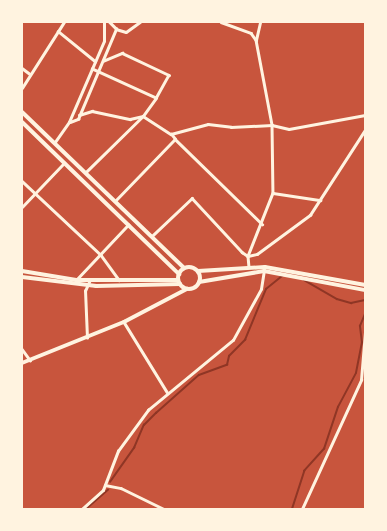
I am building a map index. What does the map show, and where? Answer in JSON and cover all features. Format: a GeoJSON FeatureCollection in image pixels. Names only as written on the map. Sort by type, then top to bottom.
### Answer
{"type":"FeatureCollection","features":[{"type":"Feature","properties":{"kind":"main road"},"geometry":{"type":"LineString","coordinates":[[22,112],[55,142],[184,268],[198,271],[248,267],[364,288]]}},
{"type":"Feature","properties":{"kind":"main road"},"geometry":{"type":"LineString","coordinates":[[22,122],[179,274]]}},
{"type":"Feature","properties":{"kind":"main road"},"geometry":{"type":"LineString","coordinates":[[179,282],[179,274],[184,268]]}},
{"type":"Feature","properties":{"kind":"main road"},"geometry":{"type":"LineString","coordinates":[[22,363],[124,322],[199,282],[264,269]]}},
{"type":"Feature","properties":{"kind":"main road"},"geometry":{"type":"LineString","coordinates":[[22,271],[76,280],[179,282],[187,289]]}},
{"type":"Feature","properties":{"kind":"main road"},"geometry":{"type":"LineString","coordinates":[[198,271],[199,282]]}},
{"type":"Feature","properties":{"kind":"main road"},"geometry":{"type":"LineString","coordinates":[[22,277],[90,286],[179,282]]}},
{"type":"Feature","properties":{"kind":"street"},"geometry":{"type":"LineString","coordinates":[[22,88],[64,22]]}},
{"type":"Feature","properties":{"kind":"street"},"geometry":{"type":"LineString","coordinates":[[55,142],[69,122],[92,69],[105,37],[104,22]]}},
{"type":"Feature","properties":{"kind":"street"},"geometry":{"type":"LineString","coordinates":[[109,22],[116,29],[126,32],[140,22]]}},
{"type":"Feature","properties":{"kind":"street"},"geometry":{"type":"LineString","coordinates":[[221,22],[251,33],[256,40]]}},
{"type":"Feature","properties":{"kind":"street"},"geometry":{"type":"LineString","coordinates":[[248,267],[248,256],[262,224],[273,193],[272,125],[256,40],[260,22]]}},
{"type":"Feature","properties":{"kind":"street"},"geometry":{"type":"LineString","coordinates":[[79,115],[116,29]]}},
{"type":"Feature","properties":{"kind":"street"},"geometry":{"type":"LineString","coordinates":[[58,31],[95,61]]}},
{"type":"Feature","properties":{"kind":"street"},"geometry":{"type":"LineString","coordinates":[[86,172],[143,116],[156,98],[169,75],[122,53],[103,61]]}},
{"type":"Feature","properties":{"kind":"street"},"geometry":{"type":"LineString","coordinates":[[22,68],[30,74]]}},
{"type":"Feature","properties":{"kind":"street"},"geometry":{"type":"LineString","coordinates":[[92,69],[156,98]]}},
{"type":"Feature","properties":{"kind":"street"},"geometry":{"type":"LineString","coordinates":[[69,122],[79,115],[92,111],[130,119],[143,116],[171,134],[262,224]]}},
{"type":"Feature","properties":{"kind":"street"},"geometry":{"type":"LineString","coordinates":[[171,134],[208,124],[231,127],[272,125],[289,129],[365,115]]}},
{"type":"Feature","properties":{"kind":"street"},"geometry":{"type":"LineString","coordinates":[[248,256],[257,254],[310,215],[365,130]]}},
{"type":"Feature","properties":{"kind":"street"},"geometry":{"type":"LineString","coordinates":[[115,201],[175,139]]}},
{"type":"Feature","properties":{"kind":"street"},"geometry":{"type":"LineString","coordinates":[[22,206],[64,162]]}},
{"type":"Feature","properties":{"kind":"street"},"geometry":{"type":"LineString","coordinates":[[22,181],[101,255],[120,281]]}},
{"type":"Feature","properties":{"kind":"street"},"geometry":{"type":"LineString","coordinates":[[273,193],[320,200]]}},
{"type":"Feature","properties":{"kind":"street"},"geometry":{"type":"LineString","coordinates":[[152,236],[192,198],[248,256]]}},
{"type":"Feature","properties":{"kind":"street"},"geometry":{"type":"LineString","coordinates":[[76,280],[128,225]]}},
{"type":"Feature","properties":{"kind":"street"},"geometry":{"type":"LineString","coordinates":[[82,509],[105,485],[118,451],[148,410],[167,392],[234,340],[261,289],[264,269]]}},
{"type":"Feature","properties":{"kind":"street"},"geometry":{"type":"LineString","coordinates":[[87,338],[85,291],[90,286],[90,280]]}},
{"type":"Feature","properties":{"kind":"street"},"geometry":{"type":"LineString","coordinates":[[124,322],[167,392]]}},
{"type":"Feature","properties":{"kind":"street"},"geometry":{"type":"LineString","coordinates":[[302,509],[361,380],[365,332]]}},
{"type":"Feature","properties":{"kind":"street"},"geometry":{"type":"LineString","coordinates":[[22,349],[30,360]]}},
{"type":"Feature","properties":{"kind":"street"},"geometry":{"type":"LineString","coordinates":[[105,485],[121,488],[164,509]]}},
{"type":"Feature","properties":{"kind":"waterway"},"geometry":{"type":"LineString","coordinates":[[110,482],[134,448],[144,425],[199,375],[227,365],[229,356],[245,340],[266,289],[282,276]]}},
{"type":"Feature","properties":{"kind":"waterway"},"geometry":{"type":"LineString","coordinates":[[304,280],[337,299],[351,303],[365,300]]}},
{"type":"Feature","properties":{"kind":"waterway"},"geometry":{"type":"LineString","coordinates":[[292,509],[304,471],[324,449],[338,407],[356,373],[362,343],[360,326],[365,314]]}},
{"type":"Feature","properties":{"kind":"waterway"},"geometry":{"type":"LineString","coordinates":[[86,509],[108,490]]}}]}
